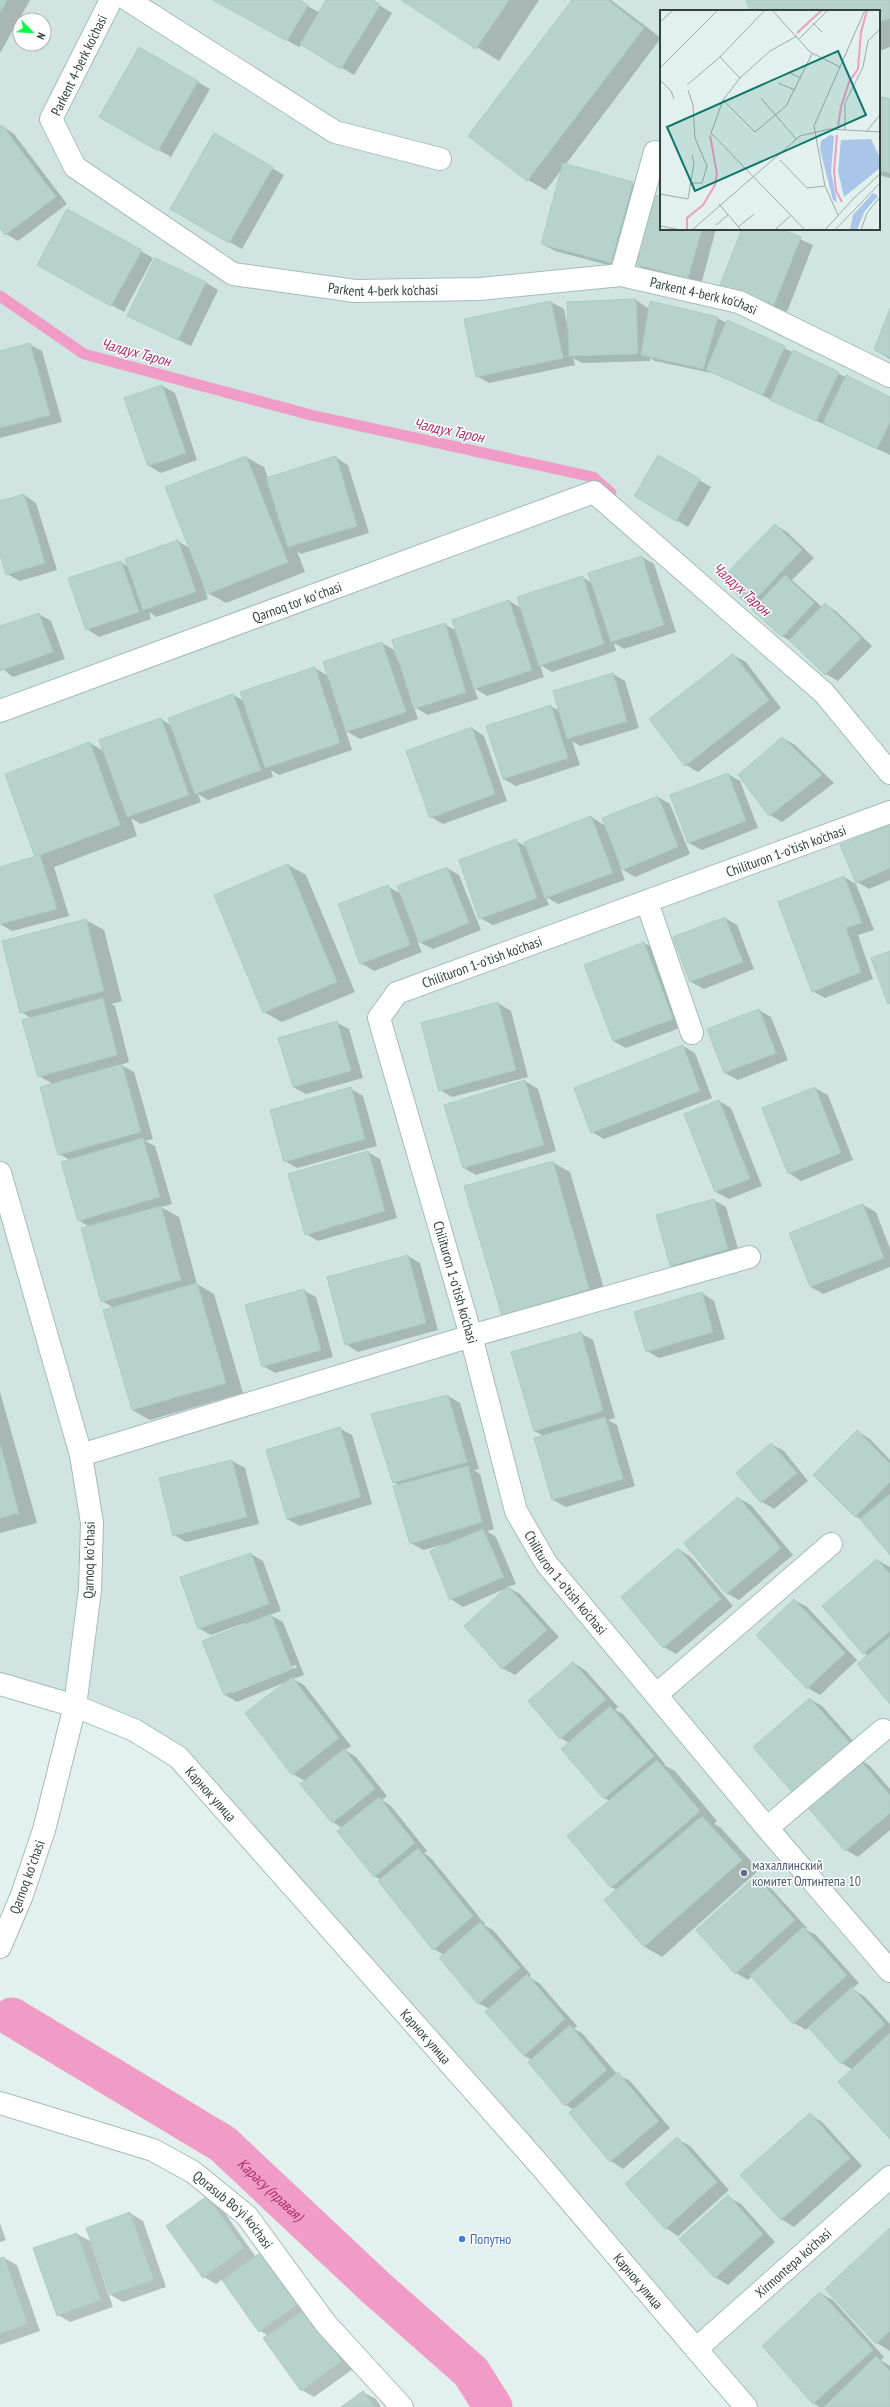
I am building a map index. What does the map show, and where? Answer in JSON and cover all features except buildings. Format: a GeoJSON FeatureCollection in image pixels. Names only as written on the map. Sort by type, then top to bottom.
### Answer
{"type":"FeatureCollection","features":[{"type":"Feature","properties":{"kind":"street","name":"Parkent 4-berk ko'chasi"},"geometry":{"type":"LineString","coordinates":[[111,0],[51,119],[75,167],[233,274],[355,291],[480,289],[621,275],[739,302],[890,376]]}},
{"type":"Feature","properties":{"kind":"street"},"geometry":{"type":"LineString","coordinates":[[128,0],[335,132],[440,159]]}},
{"type":"Feature","properties":{"kind":"street"},"geometry":{"type":"LineString","coordinates":[[621,275],[655,152]]}},
{"type":"Feature","properties":{"kind":"street","name":"Qarnoq tor koʻchasi"},"geometry":{"type":"LineString","coordinates":[[0,711],[594,492],[824,693],[890,773]]}},
{"type":"Feature","properties":{"kind":"street","name":"Chilituron 1-o'tish ko'chasi"},"geometry":{"type":"LineString","coordinates":[[890,812],[397,993],[379,1018],[471,1336],[516,1510],[546,1563],[657,1694],[767,1828],[890,1971]]}},
{"type":"Feature","properties":{"kind":"street"},"geometry":{"type":"LineString","coordinates":[[647,902],[692,1033]]}},
{"type":"Feature","properties":{"kind":"street","name":"Qarnoq koʻchasi"},"geometry":{"type":"LineString","coordinates":[[0,1173],[81,1455],[92,1523],[90,1575],[75,1706],[44,1830],[22,1895],[0,1947]]}},
{"type":"Feature","properties":{"kind":"street"},"geometry":{"type":"LineString","coordinates":[[81,1455],[471,1336],[749,1257]]}},
{"type":"Feature","properties":{"kind":"street"},"geometry":{"type":"LineString","coordinates":[[657,1694],[831,1544]]}},
{"type":"Feature","properties":{"kind":"street","name":"Карнок улица"},"geometry":{"type":"LineString","coordinates":[[0,1684],[75,1706],[134,1730],[178,1758],[538,2162],[746,2407]]}},
{"type":"Feature","properties":{"kind":"street"},"geometry":{"type":"LineString","coordinates":[[767,1828],[883,1730]]}},
{"type":"Feature","properties":{"kind":"street","name":"Qorasub Bo'yi ko'chasi"},"geometry":{"type":"LineString","coordinates":[[0,2103],[153,2150],[193,2172],[247,2216],[326,2324],[402,2407]]}},
{"type":"Feature","properties":{"kind":"street","name":"Xirmontepa ko'chasi"},"geometry":{"type":"LineString","coordinates":[[696,2349],[890,2177]]}},
{"type":"Feature","properties":{"kind":"shaded area"},"geometry":{"type":"Polygon","coordinates":[[[0,0],[890,0],[890,2407],[746,2407],[178,1757],[0,1684],[0,0]]]}},
{"type":"Feature","properties":{"kind":"waterway","name":"Чалдух Тарон"},"geometry":{"type":"LineString","coordinates":[[0,296],[84,354],[311,415],[593,477],[611,493]]}},
{"type":"Feature","properties":{"kind":"waterway","name":"Карасу (правая)"},"geometry":{"type":"LineString","coordinates":[[12,2017],[223,2144],[375,2287],[471,2372],[493,2407]]}},
{"type":"Feature","properties":{"kind":"place","name":"махаллинский комитет Олтинтепа 10"},"geometry":{"type":"Point","coordinates":[744,1873]}},
{"type":"Feature","properties":{"kind":"place","name":"Попутно"},"geometry":{"type":"Point","coordinates":[462,2239]}}]}
